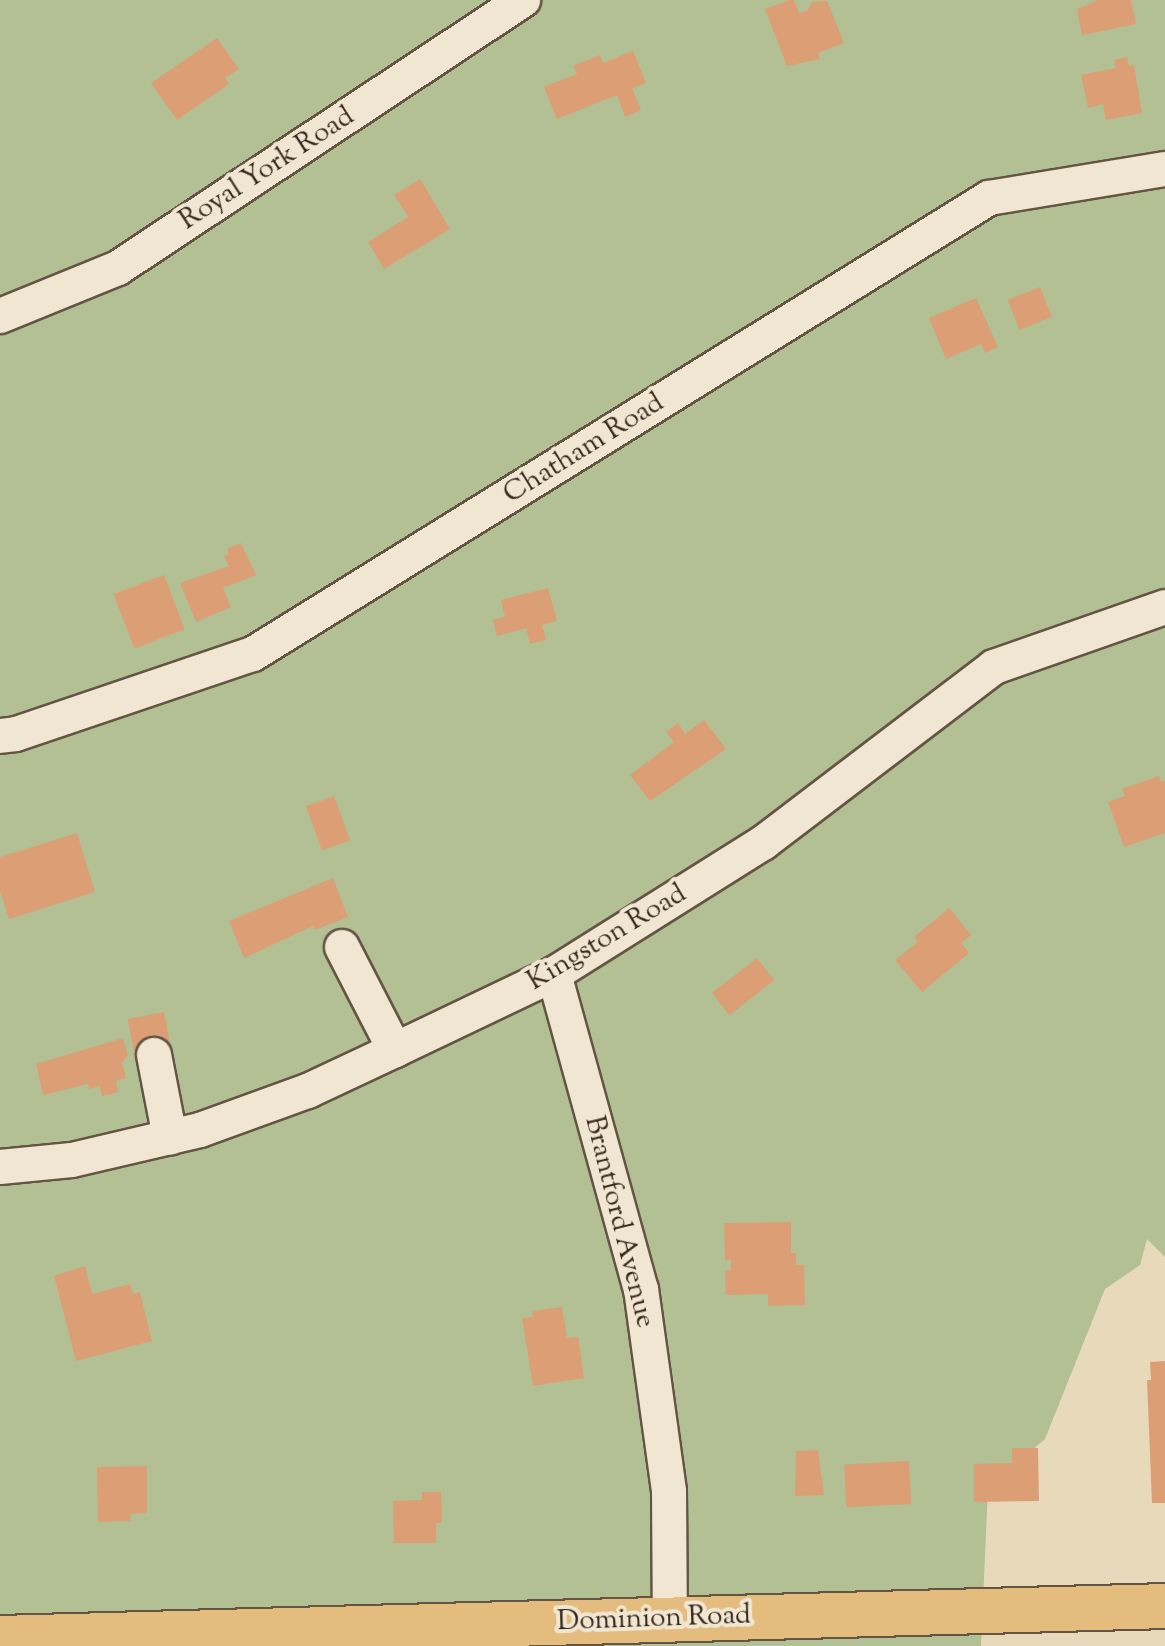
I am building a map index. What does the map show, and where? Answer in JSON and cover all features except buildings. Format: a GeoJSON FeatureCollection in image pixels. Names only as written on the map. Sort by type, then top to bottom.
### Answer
{"type":"FeatureCollection","features":[{"type":"Feature","properties":{"kind":"main road","name":"Dominion Road"},"geometry":{"type":"LineString","coordinates":[[0,1638],[1165,1606]]}},
{"type":"Feature","properties":{"kind":"street","name":"Royal York Road"},"geometry":{"type":"LineString","coordinates":[[0,316],[118,268],[523,0]]}},
{"type":"Feature","properties":{"kind":"street","name":"Chatham Road"},"geometry":{"type":"LineString","coordinates":[[0,736],[16,734],[253,654],[989,198],[1165,169]]}},
{"type":"Feature","properties":{"kind":"street","name":"Kingston Road"},"geometry":{"type":"LineString","coordinates":[[0,1167],[72,1160],[170,1137],[308,1091],[554,974],[763,843],[994,667],[1165,607]]}},
{"type":"Feature","properties":{"kind":"street"},"geometry":{"type":"LineString","coordinates":[[342,947],[395,1050]]}},
{"type":"Feature","properties":{"kind":"street","name":"Brantford Avenue"},"geometry":{"type":"LineString","coordinates":[[554,974],[641,1289],[669,1491],[670,1619]]}},
{"type":"Feature","properties":{"kind":"street"},"geometry":{"type":"LineString","coordinates":[[154,1055],[170,1137]]}},
{"type":"Feature","properties":{"kind":"green space"},"geometry":{"type":"Polygon","coordinates":[[[0,0],[1165,0],[1165,1257],[1147,1239],[1140,1265],[1105,1289],[1045,1439],[988,1487],[981,1646],[0,1646],[0,0]]]}}]}
